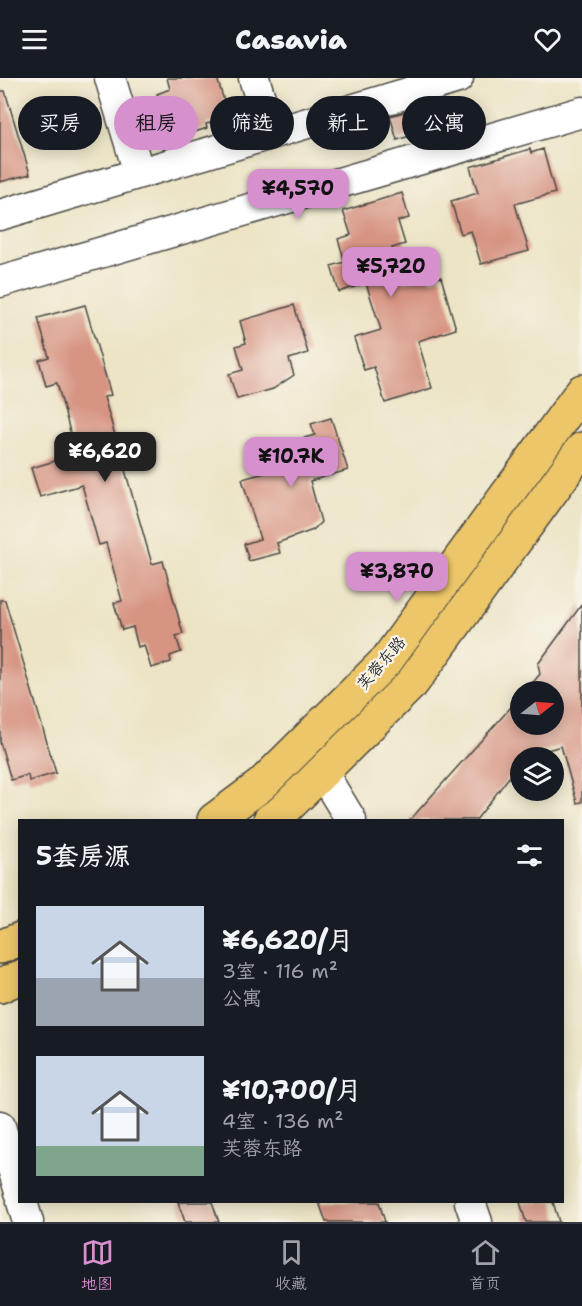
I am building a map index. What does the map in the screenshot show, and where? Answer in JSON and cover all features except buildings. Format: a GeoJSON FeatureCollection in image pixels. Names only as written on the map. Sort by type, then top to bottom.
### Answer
{"type":"FeatureCollection","features":[{"type":"Feature","properties":{"kind":"main road","name":"芙蓉东路"},"geometry":{"type":"LineString","coordinates":[[215,819],[261,785],[387,660],[582,392]]}},
{"type":"Feature","properties":{"kind":"main road","name":"芙蓉东路"},"geometry":{"type":"LineString","coordinates":[[271,819],[283,811],[413,682],[582,449]]}},
{"type":"Feature","properties":{"kind":"main road"},"geometry":{"type":"LineString","coordinates":[[0,947],[18,940]]}},
{"type":"Feature","properties":{"kind":"main road"},"geometry":{"type":"LineString","coordinates":[[0,986],[18,978]]}},
{"type":"Feature","properties":{"kind":"street"},"geometry":{"type":"LineString","coordinates":[[110,78],[139,173]]}},
{"type":"Feature","properties":{"kind":"street"},"geometry":{"type":"LineString","coordinates":[[254,78],[259,96]]}},
{"type":"Feature","properties":{"kind":"street"},"geometry":{"type":"LineString","coordinates":[[294,127],[452,79]]}},
{"type":"Feature","properties":{"kind":"street"},"geometry":{"type":"LineString","coordinates":[[0,282],[582,112]]}},
{"type":"Feature","properties":{"kind":"street"},"geometry":{"type":"LineString","coordinates":[[0,215],[217,150]]}},
{"type":"Feature","properties":{"kind":"street"},"geometry":{"type":"LineString","coordinates":[[322,772],[350,819]]}},
{"type":"Feature","properties":{"kind":"street"},"geometry":{"type":"LineString","coordinates":[[0,1126],[18,1185]]}},
{"type":"Feature","properties":{"kind":"street"},"geometry":{"type":"LineString","coordinates":[[22,1203],[28,1222]]}},
{"type":"Feature","properties":{"kind":"street"},"geometry":{"type":"LineString","coordinates":[[470,1203],[477,1222]]}}]}
